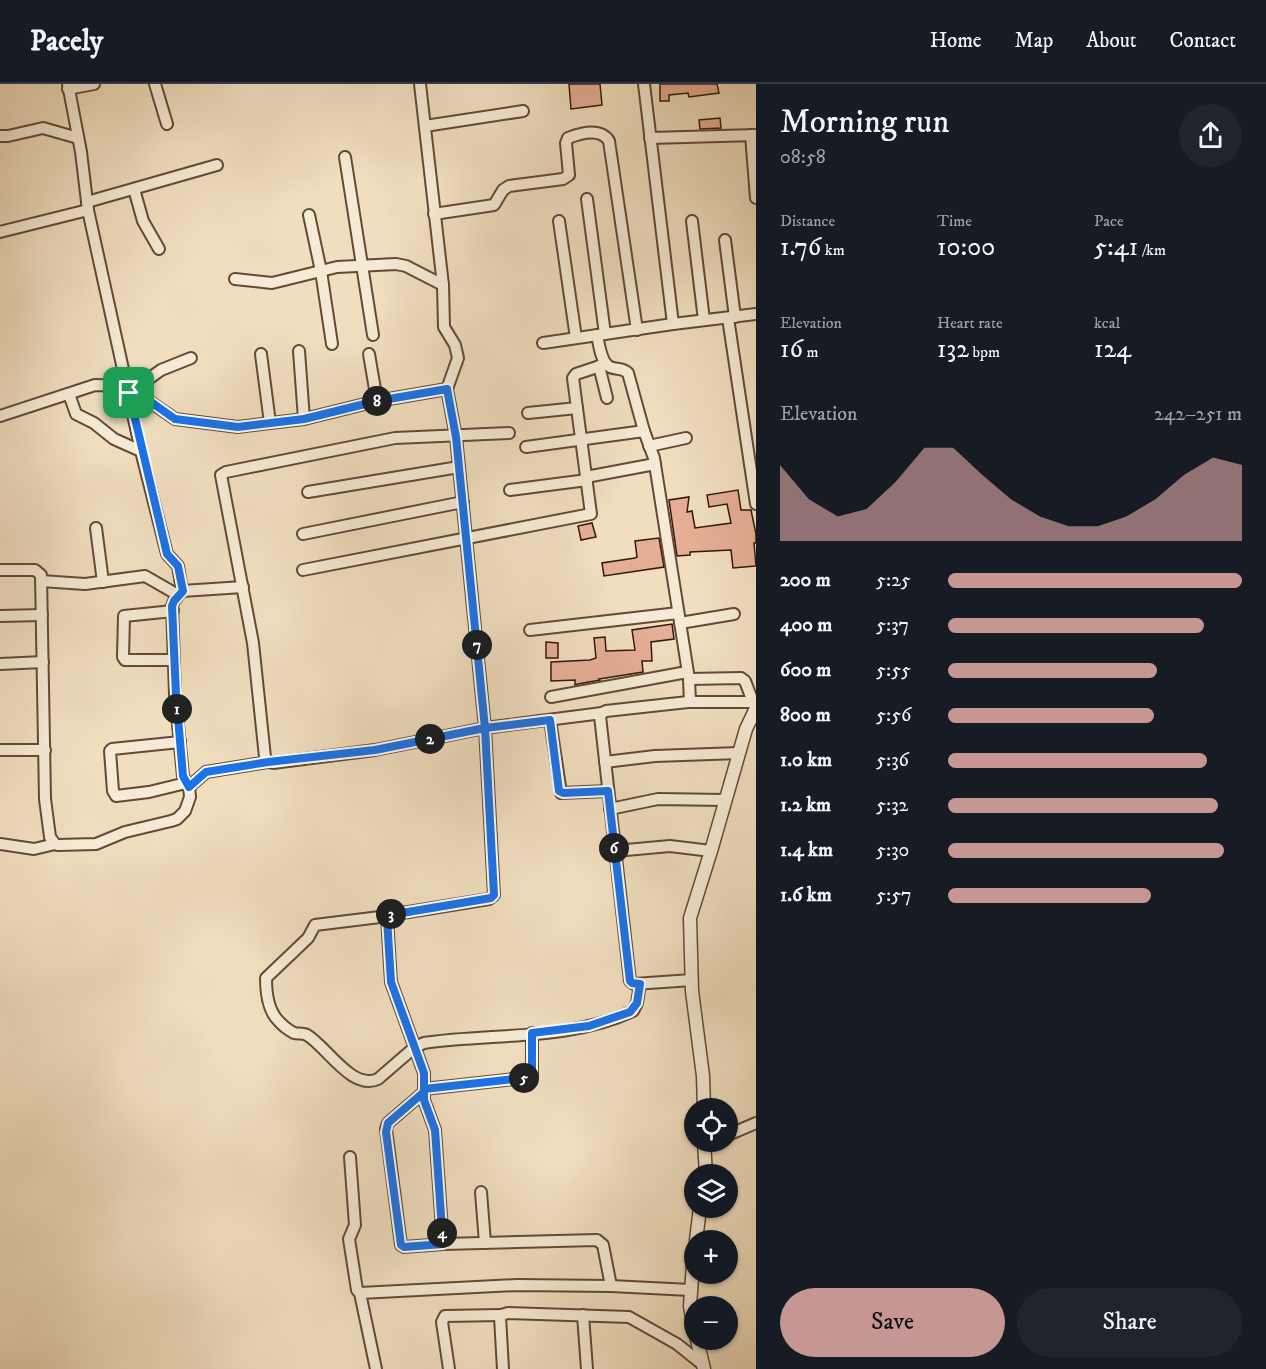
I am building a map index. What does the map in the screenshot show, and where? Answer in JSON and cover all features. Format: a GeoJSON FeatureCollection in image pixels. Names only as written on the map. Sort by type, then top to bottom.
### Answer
{"type":"FeatureCollection","features":[{"type":"Feature","properties":{"kind":"street"},"geometry":{"type":"LineString","coordinates":[[0,844],[34,849],[55,844],[79,846],[96,844],[125,832],[177,819],[189,802],[187,785],[183,776],[174,660],[172,611],[174,601],[180,593],[178,566],[167,554],[141,451],[130,390],[88,206],[68,86],[94,84]]}},
{"type":"Feature","properties":{"kind":"street"},"geometry":{"type":"LineString","coordinates":[[155,84],[167,124]]}},
{"type":"Feature","properties":{"kind":"street"},"geometry":{"type":"LineString","coordinates":[[420,84],[442,285],[444,327],[455,345],[458,358],[447,389],[456,437],[485,728],[494,895],[491,898],[388,916],[315,926],[308,938],[266,978],[271,1008],[282,1024],[293,1033],[308,1035],[347,1071],[361,1080],[373,1081],[415,1047],[427,1043],[589,1026],[630,1012],[637,1003],[640,984]]}},
{"type":"Feature","properties":{"kind":"street"},"geometry":{"type":"LineString","coordinates":[[644,84],[673,324]]}},
{"type":"Feature","properties":{"kind":"street"},"geometry":{"type":"LineString","coordinates":[[424,126],[522,111]]}},
{"type":"Feature","properties":{"kind":"street"},"geometry":{"type":"LineString","coordinates":[[0,135],[8,136],[43,128],[78,138]]}},
{"type":"Feature","properties":{"kind":"street"},"geometry":{"type":"LineString","coordinates":[[434,214],[494,205],[503,190],[509,186],[563,179],[568,175],[569,168],[566,143],[568,138],[599,132],[605,135],[609,141],[637,330]]}},
{"type":"Feature","properties":{"kind":"street"},"geometry":{"type":"LineString","coordinates":[[650,138],[754,135],[756,198]]}},
{"type":"Feature","properties":{"kind":"street"},"geometry":{"type":"LineString","coordinates":[[345,157],[373,335]]}},
{"type":"Feature","properties":{"kind":"street"},"geometry":{"type":"LineString","coordinates":[[0,232],[216,165]]}},
{"type":"Feature","properties":{"kind":"street"},"geometry":{"type":"LineString","coordinates":[[134,189],[143,221],[159,249]]}},
{"type":"Feature","properties":{"kind":"street"},"geometry":{"type":"LineString","coordinates":[[587,198],[607,398]]}},
{"type":"Feature","properties":{"kind":"street"},"geometry":{"type":"LineString","coordinates":[[309,215],[321,271],[332,344]]}},
{"type":"Feature","properties":{"kind":"street"},"geometry":{"type":"LineString","coordinates":[[692,220],[704,320]]}},
{"type":"Feature","properties":{"kind":"street"},"geometry":{"type":"LineString","coordinates":[[559,221],[576,338]]}},
{"type":"Feature","properties":{"kind":"street"},"geometry":{"type":"LineString","coordinates":[[725,240],[732,317],[756,504]]}},
{"type":"Feature","properties":{"kind":"street"},"geometry":{"type":"LineString","coordinates":[[235,279],[272,283],[337,267],[401,264],[442,285]]}},
{"type":"Feature","properties":{"kind":"street"},"geometry":{"type":"LineString","coordinates":[[543,343],[673,324],[756,315]]}},
{"type":"Feature","properties":{"kind":"street"},"geometry":{"type":"LineString","coordinates":[[298,351],[304,419]]}},
{"type":"Feature","properties":{"kind":"street"},"geometry":{"type":"LineString","coordinates":[[261,354],[270,423]]}},
{"type":"Feature","properties":{"kind":"street"},"geometry":{"type":"LineString","coordinates":[[369,354],[377,401]]}},
{"type":"Feature","properties":{"kind":"street"},"geometry":{"type":"LineString","coordinates":[[130,390],[161,370],[191,358]]}},
{"type":"Feature","properties":{"kind":"street"},"geometry":{"type":"LineString","coordinates":[[303,570],[590,514],[573,376],[603,365],[624,369],[628,373],[655,464],[688,676],[690,702]]}},
{"type":"Feature","properties":{"kind":"street"},"geometry":{"type":"LineString","coordinates":[[0,416],[96,385],[130,390],[179,420],[228,427],[304,419],[377,401],[447,389]]}},
{"type":"Feature","properties":{"kind":"street"},"geometry":{"type":"LineString","coordinates":[[69,394],[76,414],[94,423],[114,439],[141,451]]}},
{"type":"Feature","properties":{"kind":"street"},"geometry":{"type":"LineString","coordinates":[[528,413],[577,408]]}},
{"type":"Feature","properties":{"kind":"street"},"geometry":{"type":"LineString","coordinates":[[526,447],[644,432]]}},
{"type":"Feature","properties":{"kind":"street"},"geometry":{"type":"LineString","coordinates":[[268,762],[265,757],[253,644],[220,478],[223,473],[395,438],[509,433]]}},
{"type":"Feature","properties":{"kind":"street"},"geometry":{"type":"LineString","coordinates":[[649,446],[686,438]]}},
{"type":"Feature","properties":{"kind":"street"},"geometry":{"type":"LineString","coordinates":[[510,490],[587,479],[655,464]]}},
{"type":"Feature","properties":{"kind":"street"},"geometry":{"type":"LineString","coordinates":[[308,492],[459,467]]}},
{"type":"Feature","properties":{"kind":"street"},"geometry":{"type":"LineString","coordinates":[[303,534],[462,502]]}},
{"type":"Feature","properties":{"kind":"street"},"geometry":{"type":"LineString","coordinates":[[96,528],[103,582]]}},
{"type":"Feature","properties":{"kind":"street"},"geometry":{"type":"LineString","coordinates":[[0,570],[38,570],[41,575],[45,799],[50,837],[55,844]]}},
{"type":"Feature","properties":{"kind":"street"},"geometry":{"type":"LineString","coordinates":[[41,581],[79,584],[145,576],[180,593],[243,587]]}},
{"type":"Feature","properties":{"kind":"street"},"geometry":{"type":"LineString","coordinates":[[172,611],[124,616],[123,657],[125,660],[174,660]]}},
{"type":"Feature","properties":{"kind":"street"},"geometry":{"type":"LineString","coordinates":[[530,630],[735,614]]}},
{"type":"Feature","properties":{"kind":"street"},"geometry":{"type":"LineString","coordinates":[[0,616],[42,615]]}},
{"type":"Feature","properties":{"kind":"street"},"geometry":{"type":"LineString","coordinates":[[0,664],[43,662]]}},
{"type":"Feature","properties":{"kind":"street"},"geometry":{"type":"LineString","coordinates":[[551,697],[688,676],[741,678],[745,681],[755,704],[690,918],[692,980],[704,1098]]}},
{"type":"Feature","properties":{"kind":"street"},"geometry":{"type":"LineString","coordinates":[[180,742],[112,749],[110,751],[113,791],[116,796],[187,785],[206,772],[268,762],[375,750],[485,728],[690,702],[755,704]]}},
{"type":"Feature","properties":{"kind":"street"},"geometry":{"type":"LineString","coordinates":[[602,712],[600,716],[604,762],[630,981],[640,984],[692,980]]}},
{"type":"Feature","properties":{"kind":"street"},"geometry":{"type":"LineString","coordinates":[[550,720],[559,791],[563,793],[608,791]]}},
{"type":"Feature","properties":{"kind":"street"},"geometry":{"type":"LineString","coordinates":[[0,750],[45,750]]}},
{"type":"Feature","properties":{"kind":"street"},"geometry":{"type":"LineString","coordinates":[[604,762],[655,756],[739,753]]}},
{"type":"Feature","properties":{"kind":"street"},"geometry":{"type":"LineString","coordinates":[[610,809],[658,799],[725,800]]}},
{"type":"Feature","properties":{"kind":"street"},"geometry":{"type":"LineString","coordinates":[[615,851],[670,846],[711,851]]}},
{"type":"Feature","properties":{"kind":"street"},"geometry":{"type":"LineString","coordinates":[[388,916],[391,982],[424,1073],[425,1104],[435,1130],[443,1244]]}},
{"type":"Feature","properties":{"kind":"street"},"geometry":{"type":"LineString","coordinates":[[532,1033],[532,1077],[424,1091],[388,1123],[386,1132],[401,1245],[404,1247],[599,1241],[603,1245],[611,1286]]}},
{"type":"Feature","properties":{"kind":"street"},"geometry":{"type":"LineString","coordinates":[[738,1131],[756,1123]]}},
{"type":"Feature","properties":{"kind":"street"},"geometry":{"type":"LineString","coordinates":[[350,1157],[356,1225],[349,1239],[357,1290],[360,1293],[376,1369]]}},
{"type":"Feature","properties":{"kind":"street"},"geometry":{"type":"LineString","coordinates":[[481,1192],[485,1243]]}},
{"type":"Feature","properties":{"kind":"street"},"geometry":{"type":"LineString","coordinates":[[690,1296],[691,1284]]}},
{"type":"Feature","properties":{"kind":"street"},"geometry":{"type":"LineString","coordinates":[[360,1293],[517,1285],[690,1290]]}},
{"type":"Feature","properties":{"kind":"street"},"geometry":{"type":"LineString","coordinates":[[449,1369],[442,1322],[445,1316],[508,1313],[612,1315],[636,1319],[677,1344],[703,1367]]}},
{"type":"Feature","properties":{"kind":"street"},"geometry":{"type":"LineString","coordinates":[[501,1315],[503,1369]]}},
{"type":"Feature","properties":{"kind":"street"},"geometry":{"type":"LineString","coordinates":[[583,1315],[587,1369]]}},
{"type":"Feature","properties":{"kind":"street"},"geometry":{"type":"LineString","coordinates":[[699,1350],[703,1367]]}},
{"type":"Feature","properties":{"kind":"building"},"geometry":{"type":"Polygon","coordinates":[[[569,84],[600,84],[602,105],[571,109],[569,84]]]}},
{"type":"Feature","properties":{"kind":"building"},"geometry":{"type":"Polygon","coordinates":[[[660,84],[717,84],[719,93],[689,97],[688,93],[669,95],[669,101],[660,101],[660,84]]]}},
{"type":"Feature","properties":{"kind":"building"},"geometry":{"type":"Polygon","coordinates":[[[720,118],[721,128],[700,129],[699,120],[720,118]]]}},
{"type":"Feature","properties":{"kind":"building"},"geometry":{"type":"Polygon","coordinates":[[[738,490],[741,510],[751,510],[756,534],[756,543],[754,543],[756,566],[733,568],[731,550],[690,552],[690,555],[677,556],[669,500],[689,497],[687,512],[692,511],[695,528],[731,523],[727,504],[709,507],[707,495],[738,490]]]}},
{"type":"Feature","properties":{"kind":"building"},"geometry":{"type":"Polygon","coordinates":[[[592,523],[596,537],[581,540],[578,526],[592,523]]]}},
{"type":"Feature","properties":{"kind":"building"},"geometry":{"type":"Polygon","coordinates":[[[659,538],[664,567],[604,576],[602,563],[635,558],[637,557],[635,541],[659,538]]]}},
{"type":"Feature","properties":{"kind":"building"},"geometry":{"type":"Polygon","coordinates":[[[672,624],[674,639],[651,642],[652,661],[642,661],[643,672],[575,685],[575,680],[551,681],[551,662],[596,658],[594,638],[605,637],[606,651],[635,650],[632,630],[672,624]]]}},
{"type":"Feature","properties":{"kind":"building"},"geometry":{"type":"Polygon","coordinates":[[[546,642],[558,643],[558,658],[546,658],[546,642]]]}},
{"type":"Feature","properties":{"kind":"route"},"geometry":{"type":"LineString","coordinates":[[129,393],[134,390],[175,419],[238,427],[304,419],[377,401],[447,389],[456,437],[485,728],[550,720],[559,791],[563,793],[608,791],[630,981],[640,984],[637,1003],[633,1011],[589,1026],[532,1033],[533,1074],[530,1078],[424,1089],[424,1092],[388,1123],[386,1132],[400,1243],[404,1247],[443,1244],[435,1130],[424,1100],[424,1092],[424,1076],[424,1073],[390,978],[387,918],[390,915],[491,898],[494,895],[485,728],[375,750],[268,762],[206,772],[189,787],[183,780],[172,606],[183,591],[178,566],[167,554],[129,393]]}}]}
